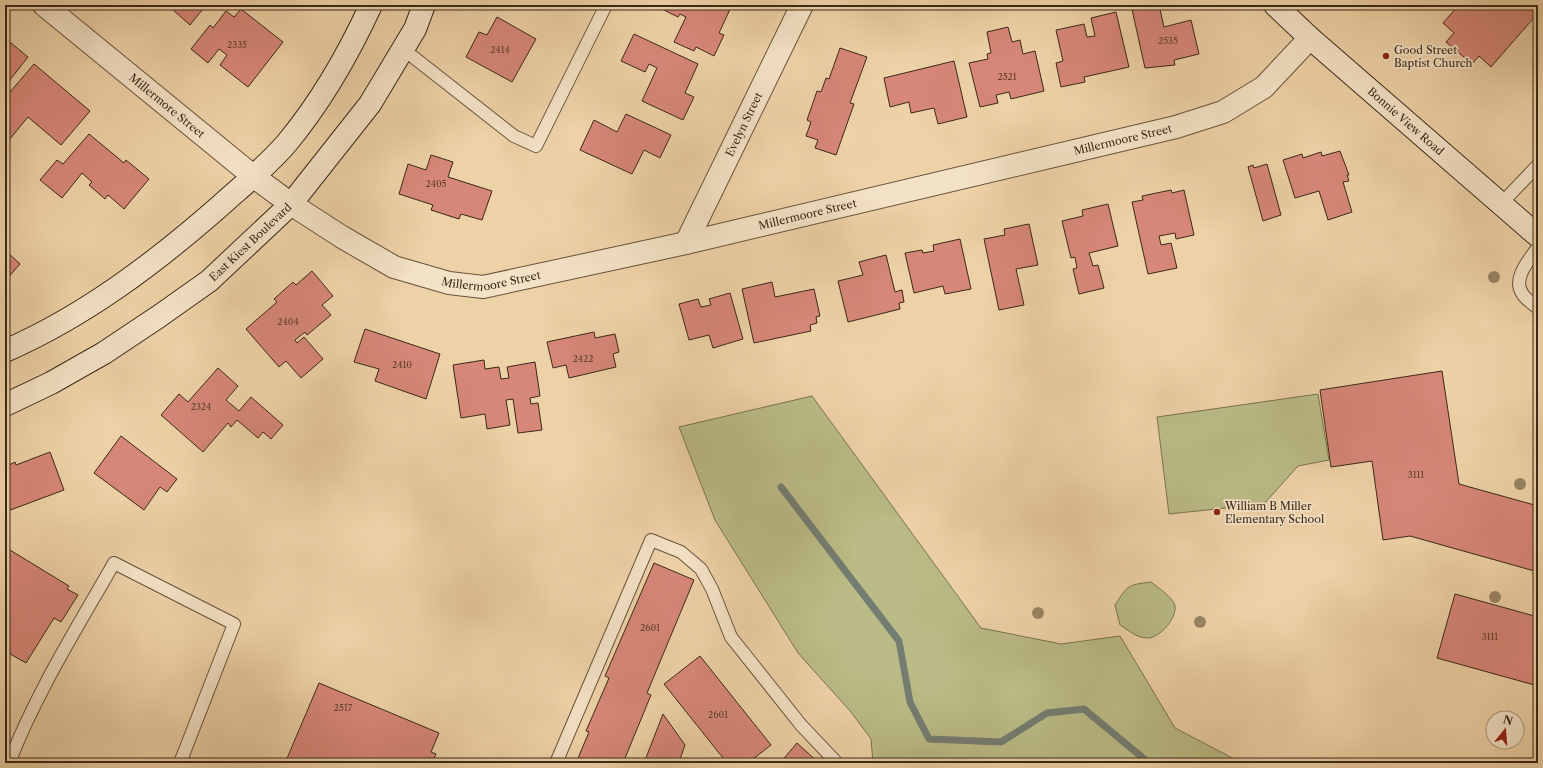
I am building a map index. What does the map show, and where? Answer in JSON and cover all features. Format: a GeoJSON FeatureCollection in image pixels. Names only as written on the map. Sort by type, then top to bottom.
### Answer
{"type":"FeatureCollection","features":[{"type":"Feature","properties":{"kind":"street","name":"Millermore Street"},"geometry":{"type":"LineString","coordinates":[[44,5],[253,176],[291,204]]}},
{"type":"Feature","properties":{"kind":"street"},"geometry":{"type":"LineString","coordinates":[[5,351],[29,341],[108,294],[175,245],[253,176],[285,144],[327,89],[353,44],[371,5]]}},
{"type":"Feature","properties":{"kind":"street","name":"East Kiest Boulevard"},"geometry":{"type":"LineString","coordinates":[[5,405],[51,383],[104,353],[158,317],[209,280],[291,204],[370,104],[415,29],[424,5]]}},
{"type":"Feature","properties":{"kind":"street","name":"Evelyn Street"},"geometry":{"type":"LineString","coordinates":[[686,243],[802,5]]}},
{"type":"Feature","properties":{"kind":"street","name":"Bonnie View Road"},"geometry":{"type":"LineString","coordinates":[[1275,5],[1310,38],[1538,236]]}},
{"type":"Feature","properties":{"kind":"street","name":"Millermoore Street"},"geometry":{"type":"LineString","coordinates":[[291,204],[342,237],[394,267],[449,283],[483,287],[686,243],[1183,125],[1223,112],[1264,87],[1310,38]]}},
{"type":"Feature","properties":{"kind":"lane"},"geometry":{"type":"LineString","coordinates":[[403,49],[514,136],[536,146],[606,5]]}},
{"type":"Feature","properties":{"kind":"lane"},"geometry":{"type":"LineString","coordinates":[[1501,204],[1538,165]]}},
{"type":"Feature","properties":{"kind":"lane"},"geometry":{"type":"LineString","coordinates":[[1538,247],[1522,272],[1519,287],[1522,294],[1538,308]]}},
{"type":"Feature","properties":{"kind":"lane"},"geometry":{"type":"LineString","coordinates":[[556,763],[651,540],[681,552],[700,569],[712,589],[731,637],[801,725],[837,763]]}},
{"type":"Feature","properties":{"kind":"lane"},"geometry":{"type":"LineString","coordinates":[[9,763],[18,739],[39,696],[114,563],[234,624],[180,763]]}},
{"type":"Feature","properties":{"kind":"green space"},"geometry":{"type":"Polygon","coordinates":[[[1318,394],[1329,460],[1298,466],[1264,504],[1169,514],[1157,417],[1318,394]]]}},
{"type":"Feature","properties":{"kind":"green space"},"geometry":{"type":"Polygon","coordinates":[[[812,396],[981,628],[1061,644],[1120,636],[1175,728],[1242,763],[873,763],[871,739],[851,712],[798,653],[715,520],[679,427],[812,396]]]}},
{"type":"Feature","properties":{"kind":"green space"},"geometry":{"type":"Polygon","coordinates":[[[1151,582],[1169,597],[1174,603],[1175,608],[1172,620],[1163,631],[1158,635],[1143,638],[1120,625],[1115,605],[1123,593],[1132,585],[1151,582]]]}},
{"type":"Feature","properties":{"kind":"building"},"geometry":{"type":"Polygon","coordinates":[[[176,5],[206,5],[190,25],[172,9],[176,5]]]}},
{"type":"Feature","properties":{"kind":"building"},"geometry":{"type":"Polygon","coordinates":[[[521,5],[539,5],[537,10],[521,5]]]}},
{"type":"Feature","properties":{"kind":"building"},"geometry":{"type":"Polygon","coordinates":[[[654,5],[732,5],[719,33],[724,35],[714,56],[696,47],[694,51],[674,42],[686,17],[680,14],[678,17],[654,5]]]}},
{"type":"Feature","properties":{"kind":"building"},"geometry":{"type":"Polygon","coordinates":[[[1131,5],[1159,5],[1164,27],[1191,20],[1199,54],[1174,60],[1175,65],[1145,68],[1131,5]]]}},
{"type":"Feature","properties":{"kind":"building"},"geometry":{"type":"Polygon","coordinates":[[[1459,5],[1538,5],[1538,13],[1491,67],[1479,56],[1472,64],[1446,42],[1454,33],[1443,23],[1459,5]]]}},
{"type":"Feature","properties":{"kind":"building"},"geometry":{"type":"Polygon","coordinates":[[[241,9],[283,42],[248,87],[220,65],[227,55],[219,49],[208,63],[191,49],[210,25],[213,28],[226,11],[234,17],[241,9]]]}},
{"type":"Feature","properties":{"kind":"building"},"geometry":{"type":"Polygon","coordinates":[[[1116,12],[1129,67],[1084,77],[1085,82],[1061,87],[1056,63],[1063,61],[1056,30],[1084,24],[1087,37],[1095,36],[1091,18],[1116,12]]]}},
{"type":"Feature","properties":{"kind":"building"},"geometry":{"type":"Polygon","coordinates":[[[497,17],[536,39],[512,82],[466,57],[479,32],[487,35],[497,17]]]}},
{"type":"Feature","properties":{"kind":"building"},"geometry":{"type":"Polygon","coordinates":[[[1008,27],[1012,42],[1020,40],[1023,54],[1035,51],[1044,91],[1011,99],[1009,92],[996,95],[998,103],[980,107],[969,63],[988,59],[987,54],[991,53],[987,32],[1008,27]]]}},
{"type":"Feature","properties":{"kind":"building"},"geometry":{"type":"Polygon","coordinates":[[[634,34],[698,64],[685,93],[694,97],[683,120],[642,101],[657,68],[649,64],[645,72],[621,61],[634,34]]]}},
{"type":"Feature","properties":{"kind":"building"},"geometry":{"type":"Polygon","coordinates":[[[5,38],[28,57],[5,86],[5,38]]]}},
{"type":"Feature","properties":{"kind":"building"},"geometry":{"type":"Polygon","coordinates":[[[840,48],[867,57],[850,103],[854,104],[836,155],[815,148],[818,140],[806,136],[811,122],[807,120],[817,91],[821,92],[826,78],[829,79],[840,48]]]}},
{"type":"Feature","properties":{"kind":"building"},"geometry":{"type":"Polygon","coordinates":[[[954,61],[967,117],[938,124],[934,108],[911,113],[909,102],[890,107],[884,78],[954,61]]]}},
{"type":"Feature","properties":{"kind":"building"},"geometry":{"type":"Polygon","coordinates":[[[34,64],[90,111],[61,145],[28,117],[9,140],[5,137],[5,98],[34,64]]]}},
{"type":"Feature","properties":{"kind":"building"},"geometry":{"type":"Polygon","coordinates":[[[626,114],[671,135],[660,158],[644,150],[632,174],[580,150],[594,120],[617,132],[626,114]]]}},
{"type":"Feature","properties":{"kind":"building"},"geometry":{"type":"Polygon","coordinates":[[[89,134],[124,163],[126,160],[149,179],[124,209],[108,195],[105,199],[89,185],[92,182],[82,173],[62,198],[40,180],[57,160],[63,164],[89,134]]]}},
{"type":"Feature","properties":{"kind":"building"},"geometry":{"type":"Polygon","coordinates":[[[1340,151],[1349,175],[1347,175],[1349,181],[1343,182],[1352,212],[1328,220],[1319,191],[1295,198],[1283,160],[1302,154],[1303,158],[1321,152],[1322,156],[1340,151]]]}},
{"type":"Feature","properties":{"kind":"building"},"geometry":{"type":"Polygon","coordinates":[[[431,155],[453,162],[448,177],[492,191],[482,220],[461,214],[459,219],[431,210],[433,205],[399,194],[408,164],[426,170],[431,155]]]}},
{"type":"Feature","properties":{"kind":"building"},"geometry":{"type":"Polygon","coordinates":[[[1267,164],[1281,215],[1263,221],[1248,167],[1253,165],[1254,168],[1267,164]]]}},
{"type":"Feature","properties":{"kind":"building"},"geometry":{"type":"Polygon","coordinates":[[[1171,190],[1172,193],[1184,190],[1194,235],[1176,239],[1175,233],[1159,236],[1161,245],[1171,243],[1177,268],[1148,274],[1132,202],[1143,200],[1142,196],[1171,190]]]}},
{"type":"Feature","properties":{"kind":"building"},"geometry":{"type":"Polygon","coordinates":[[[1108,204],[1118,246],[1089,253],[1093,266],[1098,265],[1104,288],[1079,294],[1073,269],[1077,268],[1075,257],[1071,258],[1062,221],[1083,216],[1082,210],[1108,204]]]}},
{"type":"Feature","properties":{"kind":"building"},"geometry":{"type":"Polygon","coordinates":[[[1029,224],[1038,265],[1016,269],[1024,305],[999,310],[984,239],[1005,235],[1004,229],[1029,224]]]}},
{"type":"Feature","properties":{"kind":"building"},"geometry":{"type":"Polygon","coordinates":[[[960,239],[971,289],[945,294],[943,286],[914,293],[905,253],[922,250],[923,253],[934,251],[933,245],[960,239]]]}},
{"type":"Feature","properties":{"kind":"building"},"geometry":{"type":"Polygon","coordinates":[[[5,250],[20,264],[5,281],[5,250]]]}},
{"type":"Feature","properties":{"kind":"building"},"geometry":{"type":"Polygon","coordinates":[[[886,255],[895,292],[902,290],[904,302],[899,303],[900,309],[848,322],[838,281],[863,275],[859,262],[886,255]]]}},
{"type":"Feature","properties":{"kind":"building"},"geometry":{"type":"Polygon","coordinates":[[[312,271],[333,296],[322,305],[331,315],[307,335],[305,332],[295,340],[297,343],[304,337],[323,359],[301,378],[286,361],[279,367],[246,329],[277,302],[274,299],[293,282],[296,285],[312,271]]]}},
{"type":"Feature","properties":{"kind":"building"},"geometry":{"type":"Polygon","coordinates":[[[772,282],[775,297],[814,289],[820,316],[816,317],[817,323],[810,325],[811,331],[754,343],[742,289],[772,282]]]}},
{"type":"Feature","properties":{"kind":"building"},"geometry":{"type":"Polygon","coordinates":[[[730,293],[743,339],[713,348],[709,335],[689,340],[679,304],[698,299],[701,307],[711,305],[709,299],[730,293]]]}},
{"type":"Feature","properties":{"kind":"building"},"geometry":{"type":"Polygon","coordinates":[[[365,329],[440,354],[426,399],[375,381],[379,369],[354,362],[365,329]]]}},
{"type":"Feature","properties":{"kind":"building"},"geometry":{"type":"Polygon","coordinates":[[[594,332],[595,338],[615,334],[619,352],[613,354],[616,367],[569,378],[566,365],[553,368],[547,342],[594,332]]]}},
{"type":"Feature","properties":{"kind":"building"},"geometry":{"type":"Polygon","coordinates":[[[484,360],[485,369],[499,367],[501,379],[509,378],[507,367],[535,362],[540,396],[530,398],[531,404],[538,403],[542,430],[518,433],[513,399],[506,400],[510,425],[487,429],[485,414],[461,418],[453,365],[484,360]]]}},
{"type":"Feature","properties":{"kind":"building"},"geometry":{"type":"Polygon","coordinates":[[[218,368],[238,386],[226,400],[239,411],[251,397],[283,425],[271,439],[263,432],[258,438],[237,420],[231,427],[228,423],[203,452],[161,415],[179,394],[188,402],[218,368]]]}},
{"type":"Feature","properties":{"kind":"building"},"geometry":{"type":"Polygon","coordinates":[[[1442,371],[1459,484],[1538,506],[1538,572],[1410,536],[1383,540],[1372,461],[1331,467],[1320,390],[1442,371]]]}},
{"type":"Feature","properties":{"kind":"building"},"geometry":{"type":"Polygon","coordinates":[[[121,436],[177,479],[167,492],[160,487],[144,510],[94,473],[121,436]]]}},
{"type":"Feature","properties":{"kind":"building"},"geometry":{"type":"Polygon","coordinates":[[[50,452],[64,490],[5,512],[5,467],[15,462],[16,465],[50,452]]]}},
{"type":"Feature","properties":{"kind":"building"},"geometry":{"type":"Polygon","coordinates":[[[5,547],[69,586],[67,589],[78,595],[61,622],[54,618],[26,663],[5,651],[5,547]]]}},
{"type":"Feature","properties":{"kind":"building"},"geometry":{"type":"Polygon","coordinates":[[[654,563],[694,580],[647,693],[651,695],[623,763],[576,763],[589,732],[586,731],[609,678],[605,676],[654,563]]]}},
{"type":"Feature","properties":{"kind":"building"},"geometry":{"type":"Polygon","coordinates":[[[1455,594],[1538,617],[1538,686],[1437,658],[1455,594]]]}},
{"type":"Feature","properties":{"kind":"building"},"geometry":{"type":"Polygon","coordinates":[[[700,656],[771,745],[748,763],[727,763],[664,684],[700,656]]]}},
{"type":"Feature","properties":{"kind":"building"},"geometry":{"type":"Polygon","coordinates":[[[319,683],[439,733],[431,752],[436,754],[432,763],[285,763],[319,683]]]}},
{"type":"Feature","properties":{"kind":"building"},"geometry":{"type":"Polygon","coordinates":[[[663,714],[685,745],[679,762],[681,763],[644,763],[663,714]]]}},
{"type":"Feature","properties":{"kind":"building"},"geometry":{"type":"Polygon","coordinates":[[[797,743],[819,763],[780,763],[797,743]]]}},
{"type":"Feature","properties":{"kind":"waterway"},"geometry":{"type":"LineString","coordinates":[[781,487],[899,641],[910,702],[929,739],[1001,742],[1047,713],[1084,709],[1149,763]]}},
{"type":"Feature","properties":{"kind":"place","name":"Good Street Baptist Church"},"geometry":{"type":"Point","coordinates":[1386,56]}},
{"type":"Feature","properties":{"kind":"place","name":"William B Miller Elementary School"},"geometry":{"type":"Point","coordinates":[1217,512]}}]}
